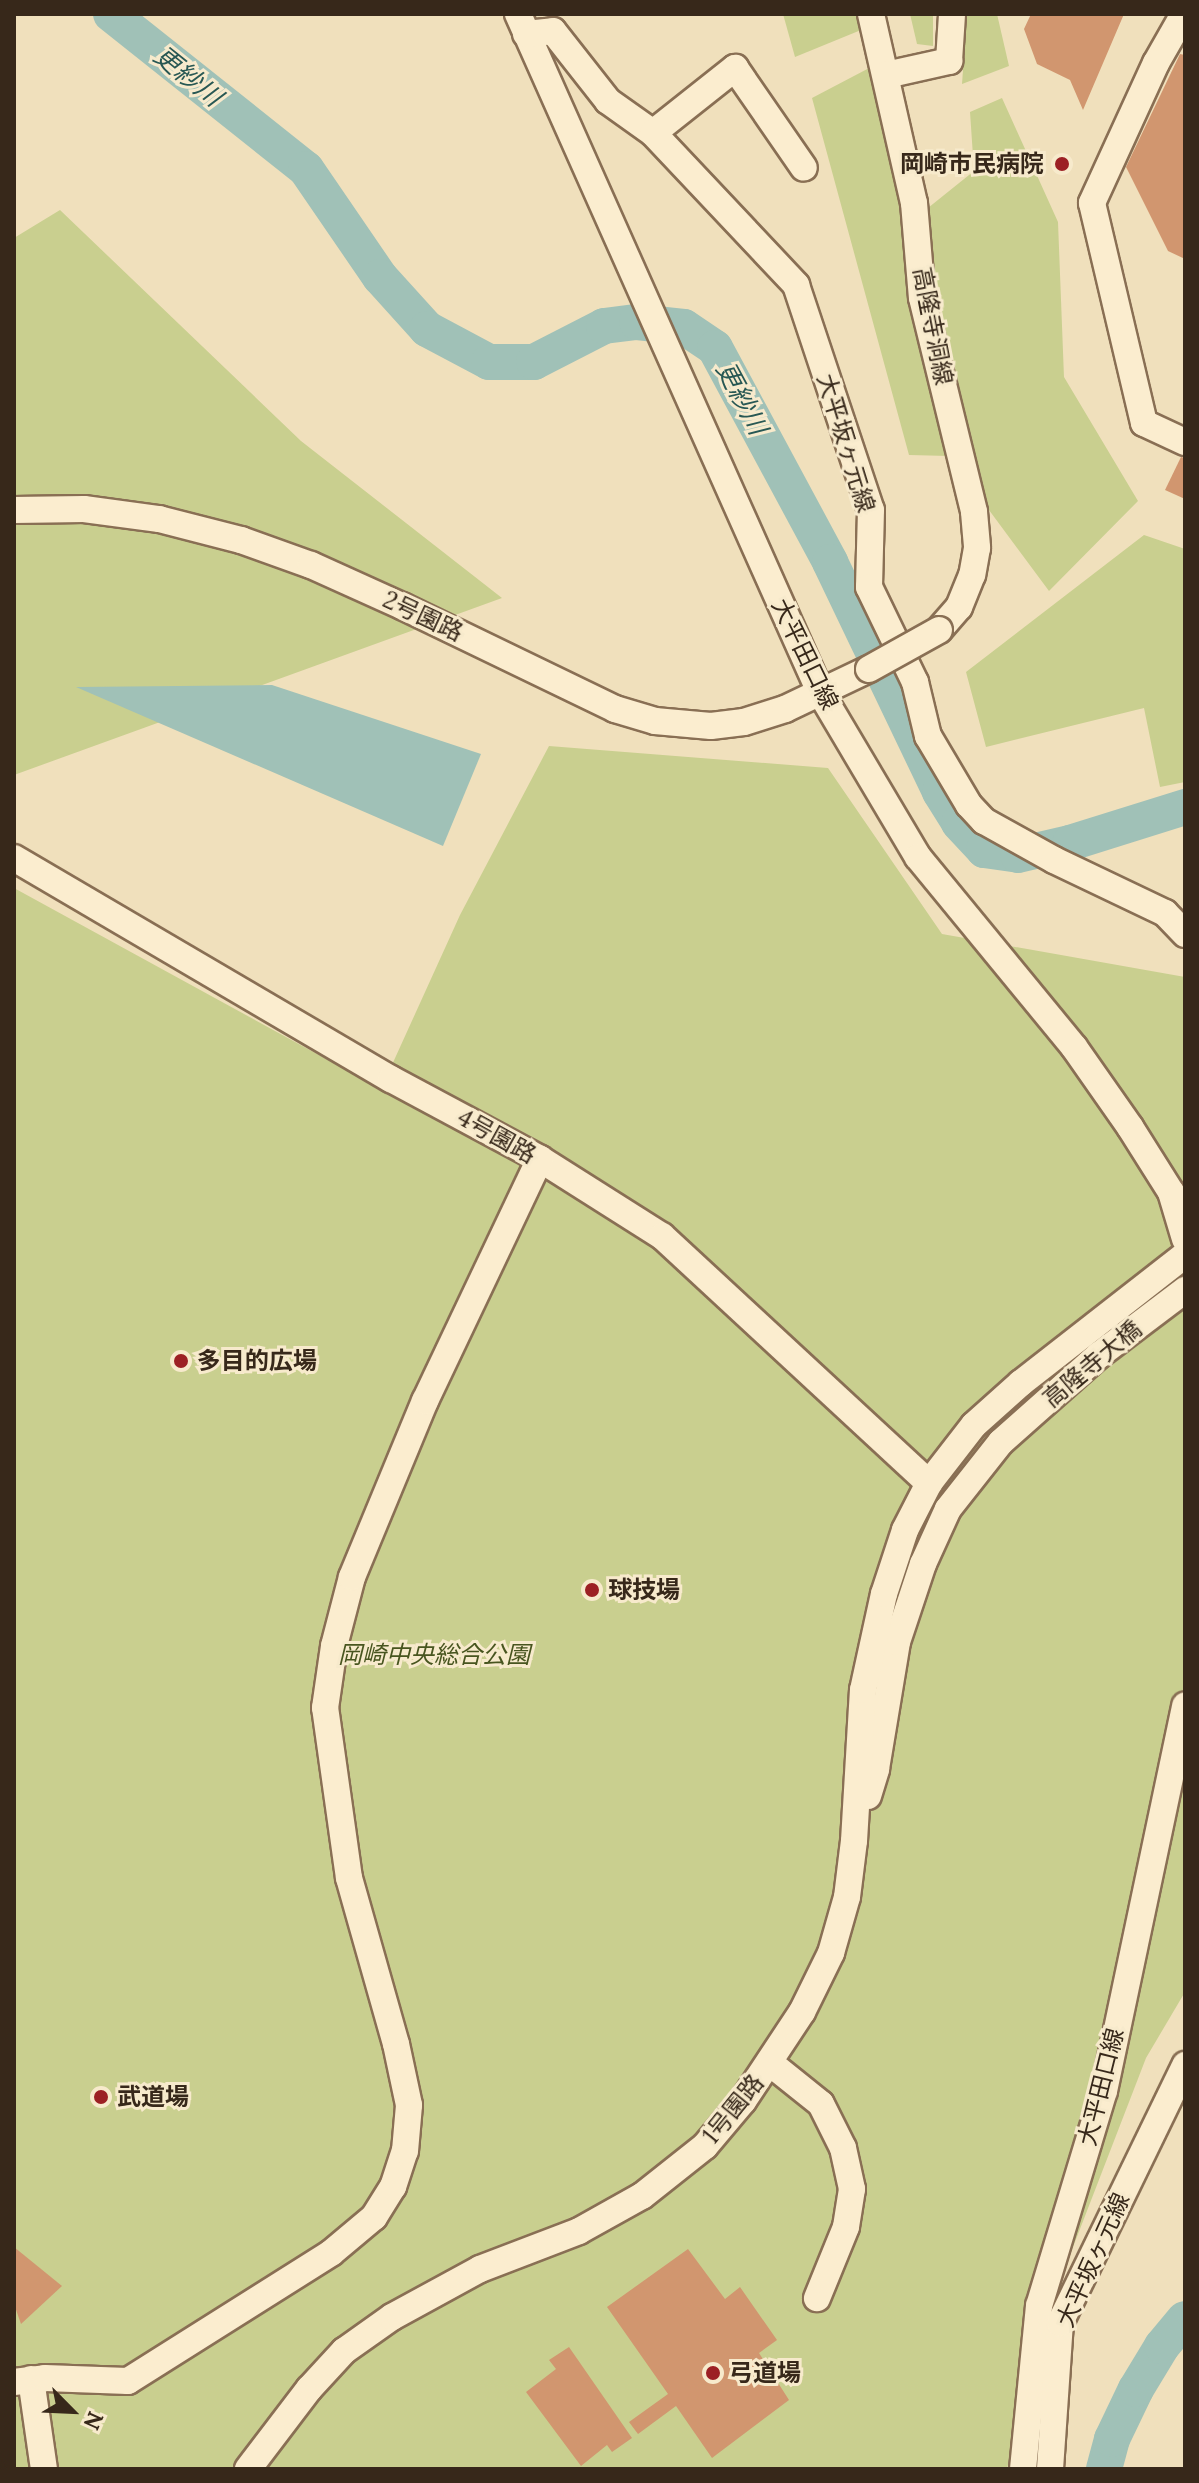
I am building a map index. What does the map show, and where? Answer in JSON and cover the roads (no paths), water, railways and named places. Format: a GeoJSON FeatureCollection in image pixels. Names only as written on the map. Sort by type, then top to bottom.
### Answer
{"type":"FeatureCollection","features":[{"type":"Feature","properties":{"kind":"street","name":"高隆寺洞線"},"geometry":{"type":"LineString","coordinates":[[871,14],[914,203],[922,298],[974,512],[977,548],[972,575],[959,607],[939,630]]}},
{"type":"Feature","properties":{"kind":"street"},"geometry":{"type":"LineString","coordinates":[[886,75],[936,70],[949,61],[952,14]]}},
{"type":"Feature","properties":{"kind":"street"},"geometry":{"type":"LineString","coordinates":[[1184,14],[1156,63],[1092,203],[1144,423],[1185,442]]}},
{"type":"Feature","properties":{"kind":"street","name":"大平坂ヶ元線"},"geometry":{"type":"LineString","coordinates":[[522,24],[553,31],[608,101],[653,133],[796,285],[871,510],[869,587],[915,682],[928,736],[969,805],[984,821],[1054,860],[1165,913],[1185,934]]}},
{"type":"Feature","properties":{"kind":"street","name":"大平田口線"},"geometry":{"type":"LineString","coordinates":[[522,24],[820,692],[918,857],[1074,1047],[1130,1127],[1171,1192],[1185,1239]]}},
{"type":"Feature","properties":{"kind":"street"},"geometry":{"type":"LineString","coordinates":[[653,133],[735,68],[804,168]]}},
{"type":"Feature","properties":{"kind":"street","name":"2号園路"},"geometry":{"type":"LineString","coordinates":[[14,510],[84,509],[159,519],[241,540],[311,565],[615,709],[655,721],[711,726],[744,722],[869,669],[939,630]]}},
{"type":"Feature","properties":{"kind":"street","name":"4号園路"},"geometry":{"type":"LineString","coordinates":[[14,858],[391,1079],[540,1159],[662,1236],[929,1483]]}},
{"type":"Feature","properties":{"kind":"street"},"geometry":{"type":"LineString","coordinates":[[44,2469],[22,2380],[128,2381],[331,2253],[374,2217],[393,2187],[405,2151],[409,2105],[396,2044],[349,1878],[325,1708],[334,1646],[352,1577],[425,1401],[540,1159]]}},
{"type":"Feature","properties":{"kind":"street","name":"高隆寺大橋"},"geometry":{"type":"LineString","coordinates":[[974,1425],[1021,1383],[1185,1255]]}},
{"type":"Feature","properties":{"kind":"street","name":"高隆寺大橋"},"geometry":{"type":"LineString","coordinates":[[854,1841],[876,1769],[897,1642],[923,1564],[948,1509],[1001,1442],[1099,1355],[1185,1290]]}},
{"type":"Feature","properties":{"kind":"street","name":"1号園路"},"geometry":{"type":"LineString","coordinates":[[248,2469],[309,2389],[344,2351],[392,2317],[480,2269],[579,2231],[642,2196],[705,2146],[770,2063],[802,2012],[831,1953],[847,1897],[854,1841],[863,1690],[884,1594],[905,1530],[929,1483],[974,1425]]}},
{"type":"Feature","properties":{"kind":"street","name":"大平田口線"},"geometry":{"type":"LineString","coordinates":[[1026,2467],[1039,2306],[1104,2091],[1185,1705]]}},
{"type":"Feature","properties":{"kind":"street"},"geometry":{"type":"LineString","coordinates":[[770,2063],[821,2104],[843,2148],[852,2189],[846,2227],[817,2298]]}},
{"type":"Feature","properties":{"kind":"street","name":"大平坂ヶ元線"},"geometry":{"type":"LineString","coordinates":[[1050,2469],[1060,2323],[1185,2065]]}},
{"type":"Feature","properties":{"kind":"water"},"geometry":{"type":"Polygon","coordinates":[[[272,685],[481,754],[443,846],[76,687],[272,685]]]}},
{"type":"Feature","properties":{"kind":"waterway","name":"更紗川"},"geometry":{"type":"LineString","coordinates":[[111,14],[306,169],[380,277],[427,329],[489,362],[534,362],[604,326],[637,322],[684,327],[715,348],[830,562],[940,792],[959,823],[984,850],[1018,855],[1070,843],[1185,807]]}},
{"type":"Feature","properties":{"kind":"waterway","name":"更紗川"},"geometry":{"type":"LineString","coordinates":[[1104,2469],[1112,2439],[1136,2389],[1162,2346],[1185,2319]]}},
{"type":"Feature","properties":{"kind":"place","name":"岡崎市民病院"},"geometry":{"type":"Point","coordinates":[1062,164]}},
{"type":"Feature","properties":{"kind":"place","name":"多目的広場"},"geometry":{"type":"Point","coordinates":[181,1361]}},
{"type":"Feature","properties":{"kind":"place","name":"球技場"},"geometry":{"type":"Point","coordinates":[592,1590]}},
{"type":"Feature","properties":{"kind":"place","name":"武道場"},"geometry":{"type":"Point","coordinates":[101,2097]}},
{"type":"Feature","properties":{"kind":"place","name":"弓道場"},"geometry":{"type":"Point","coordinates":[713,2373]}},
{"type":"Feature","properties":{"kind":"park label","name":"岡崎中央総合公園"},"geometry":{"type":"Point","coordinates":[434,1655]}}]}
